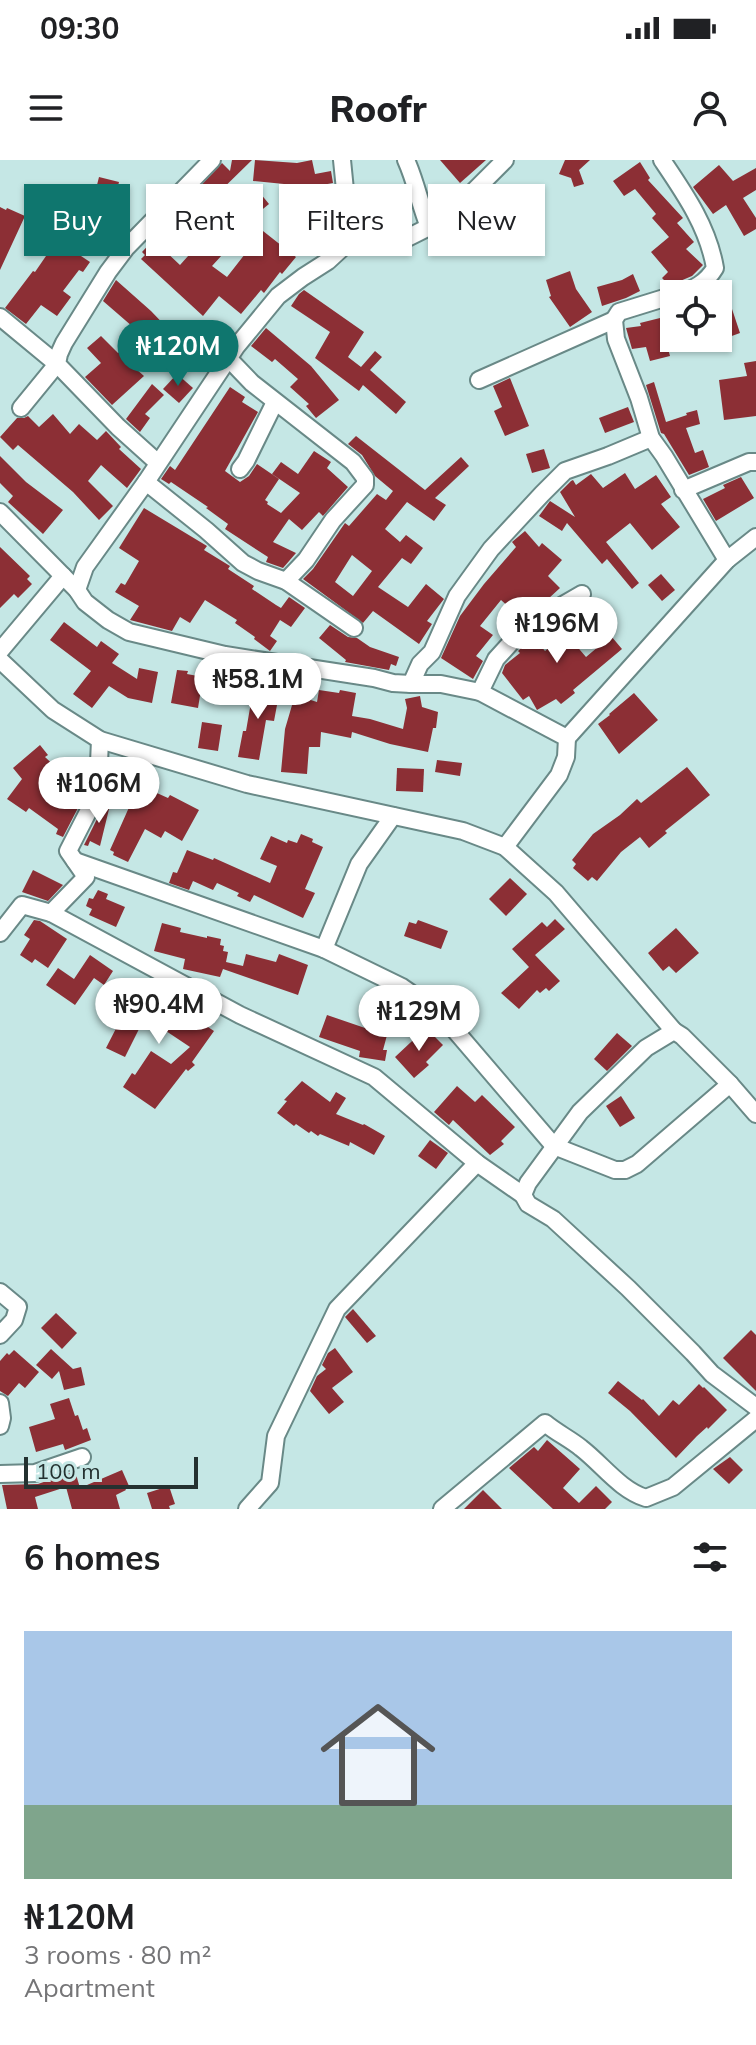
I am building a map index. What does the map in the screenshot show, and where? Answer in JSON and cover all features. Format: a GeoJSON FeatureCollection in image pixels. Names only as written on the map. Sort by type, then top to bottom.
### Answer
{"type":"FeatureCollection","features":[{"type":"Feature","properties":{"kind":"street"},"geometry":{"type":"LineString","coordinates":[[21,408],[57,364],[64,343],[126,248],[212,160]]}},
{"type":"Feature","properties":{"kind":"street"},"geometry":{"type":"LineString","coordinates":[[342,160],[344,184]]}},
{"type":"Feature","properties":{"kind":"street"},"geometry":{"type":"LineString","coordinates":[[406,160],[428,224]]}},
{"type":"Feature","properties":{"kind":"street"},"geometry":{"type":"LineString","coordinates":[[481,184],[505,160]]}},
{"type":"Feature","properties":{"kind":"street"},"geometry":{"type":"LineString","coordinates":[[662,160],[705,230],[715,268],[707,280]]}},
{"type":"Feature","properties":{"kind":"street"},"geometry":{"type":"LineString","coordinates":[[77,590],[85,567],[228,358],[278,296],[333,256]]}},
{"type":"Feature","properties":{"kind":"street"},"geometry":{"type":"LineString","coordinates":[[479,380],[614,320],[619,312],[660,300]]}},
{"type":"Feature","properties":{"kind":"street"},"geometry":{"type":"LineString","coordinates":[[0,317],[57,364],[158,463]]}},
{"type":"Feature","properties":{"kind":"street"},"geometry":{"type":"LineString","coordinates":[[614,320],[616,339],[651,438],[727,560]]}},
{"type":"Feature","properties":{"kind":"street"},"geometry":{"type":"LineString","coordinates":[[228,358],[252,383],[353,462],[365,478],[365,485],[333,520],[306,560],[286,581]]}},
{"type":"Feature","properties":{"kind":"street"},"geometry":{"type":"LineString","coordinates":[[240,469],[275,402]]}},
{"type":"Feature","properties":{"kind":"street"},"geometry":{"type":"LineString","coordinates":[[411,684],[420,664],[432,652],[457,596],[491,549],[542,494],[565,471],[651,438]]}},
{"type":"Feature","properties":{"kind":"street"},"geometry":{"type":"LineString","coordinates":[[683,490],[749,462],[756,462]]}},
{"type":"Feature","properties":{"kind":"street"},"geometry":{"type":"LineString","coordinates":[[146,482],[243,563],[286,581],[354,628]]}},
{"type":"Feature","properties":{"kind":"street"},"geometry":{"type":"LineString","coordinates":[[0,512],[77,590],[85,602],[129,632],[225,655],[393,683],[441,684],[480,692],[567,738]]}},
{"type":"Feature","properties":{"kind":"street"},"geometry":{"type":"LineString","coordinates":[[505,847],[559,775],[566,757],[567,738],[727,560],[756,537]]}},
{"type":"Feature","properties":{"kind":"street"},"geometry":{"type":"LineString","coordinates":[[0,651],[63,576]]}},
{"type":"Feature","properties":{"kind":"street"},"geometry":{"type":"LineString","coordinates":[[480,692],[496,659],[525,627],[582,594]]}},
{"type":"Feature","properties":{"kind":"street"},"geometry":{"type":"LineString","coordinates":[[0,660],[53,710],[100,740],[247,784],[463,831],[505,847],[556,893],[674,1031],[730,1084],[756,1114]]}},
{"type":"Feature","properties":{"kind":"street"},"geometry":{"type":"LineString","coordinates":[[51,913],[86,877],[68,851],[89,810],[99,763],[100,740]]}},
{"type":"Feature","properties":{"kind":"street"},"geometry":{"type":"LineString","coordinates":[[324,949],[359,864],[393,816]]}},
{"type":"Feature","properties":{"kind":"street"},"geometry":{"type":"LineString","coordinates":[[75,861],[324,949],[402,987],[441,1014],[554,1146],[615,1170],[625,1170],[637,1164],[730,1084]]}},
{"type":"Feature","properties":{"kind":"street"},"geometry":{"type":"LineString","coordinates":[[0,933],[22,905],[51,913],[240,1015],[374,1077],[477,1163],[523,1195],[528,1204],[553,1219],[628,1288],[712,1374],[756,1407]]}},
{"type":"Feature","properties":{"kind":"street"},"geometry":{"type":"LineString","coordinates":[[523,1195],[528,1183],[580,1112],[646,1048],[674,1031]]}},
{"type":"Feature","properties":{"kind":"street"},"geometry":{"type":"LineString","coordinates":[[247,1509],[270,1483],[276,1436],[337,1309],[477,1163]]}},
{"type":"Feature","properties":{"kind":"street"},"geometry":{"type":"LineString","coordinates":[[0,1292],[18,1307],[18,1314],[0,1335]]}},
{"type":"Feature","properties":{"kind":"street"},"geometry":{"type":"LineString","coordinates":[[0,1403],[0,1426]]}},
{"type":"Feature","properties":{"kind":"street"},"geometry":{"type":"LineString","coordinates":[[442,1509],[545,1423],[584,1450],[630,1491],[646,1498],[673,1487],[756,1419]]}},
{"type":"Feature","properties":{"kind":"street"},"geometry":{"type":"LineString","coordinates":[[0,1474],[35,1473],[82,1457]]}},
{"type":"Feature","properties":{"kind":"building"},"geometry":{"type":"Polygon","coordinates":[[[232,160],[252,160],[227,184],[202,184],[222,163],[230,171],[232,160]]]}},
{"type":"Feature","properties":{"kind":"building"},"geometry":{"type":"Polygon","coordinates":[[[255,160],[297,163],[312,160],[315,174],[331,171],[333,183],[284,184],[253,181],[255,160]]]}},
{"type":"Feature","properties":{"kind":"building"},"geometry":{"type":"Polygon","coordinates":[[[440,160],[486,160],[460,183],[440,160]]]}},
{"type":"Feature","properties":{"kind":"building"},"geometry":{"type":"Polygon","coordinates":[[[565,160],[590,160],[579,170],[584,184],[574,187],[571,178],[559,174],[565,160]]]}},
{"type":"Feature","properties":{"kind":"building"},"geometry":{"type":"Polygon","coordinates":[[[640,162],[650,178],[648,180],[683,218],[677,223],[694,242],[686,249],[703,265],[692,276],[682,280],[662,278],[668,272],[651,252],[669,237],[652,218],[656,214],[635,189],[624,196],[613,181],[640,162]]]}},
{"type":"Feature","properties":{"kind":"building"},"geometry":{"type":"Polygon","coordinates":[[[719,165],[733,181],[756,168],[756,190],[743,198],[756,218],[756,229],[744,236],[726,205],[713,214],[693,187],[719,165]]]}},
{"type":"Feature","properties":{"kind":"building"},"geometry":{"type":"Polygon","coordinates":[[[99,177],[119,182],[118,184],[97,184],[99,177]]]}},
{"type":"Feature","properties":{"kind":"building"},"geometry":{"type":"Polygon","coordinates":[[[0,207],[24,218],[0,270],[0,207]]]}},
{"type":"Feature","properties":{"kind":"building"},"geometry":{"type":"Polygon","coordinates":[[[263,231],[279,244],[279,256],[296,257],[241,314],[219,296],[203,316],[141,259],[145,255],[142,252],[146,248],[146,256],[170,256],[180,265],[188,256],[221,256],[212,266],[227,277],[243,256],[263,256],[263,231]]]}},
{"type":"Feature","properties":{"kind":"building"},"geometry":{"type":"Polygon","coordinates":[[[46,256],[81,256],[90,262],[83,272],[79,270],[63,291],[71,297],[57,316],[41,305],[26,324],[5,308],[46,256]]]}},
{"type":"Feature","properties":{"kind":"building"},"geometry":{"type":"Polygon","coordinates":[[[570,271],[576,289],[592,312],[570,327],[549,297],[546,280],[570,271]]]}},
{"type":"Feature","properties":{"kind":"building"},"geometry":{"type":"Polygon","coordinates":[[[633,274],[640,291],[602,306],[597,287],[633,274]]]}},
{"type":"Feature","properties":{"kind":"building"},"geometry":{"type":"Polygon","coordinates":[[[116,280],[173,334],[135,368],[144,376],[112,405],[85,377],[101,363],[87,348],[101,336],[118,353],[140,333],[103,301],[116,280]]]}},
{"type":"Feature","properties":{"kind":"building"},"geometry":{"type":"Polygon","coordinates":[[[304,290],[364,332],[348,357],[361,367],[375,351],[382,357],[370,370],[406,402],[396,414],[363,385],[359,391],[315,358],[330,332],[291,306],[304,290]]]}},
{"type":"Feature","properties":{"kind":"building"},"geometry":{"type":"Polygon","coordinates":[[[732,309],[740,333],[732,336],[732,309]]]}},
{"type":"Feature","properties":{"kind":"building"},"geometry":{"type":"Polygon","coordinates":[[[660,318],[660,352],[669,352],[670,356],[650,361],[646,347],[632,349],[626,328],[641,326],[640,323],[660,318]]]}},
{"type":"Feature","properties":{"kind":"building"},"geometry":{"type":"Polygon","coordinates":[[[201,328],[208,337],[213,332],[224,346],[207,361],[188,338],[201,328]]]}},
{"type":"Feature","properties":{"kind":"building"},"geometry":{"type":"Polygon","coordinates":[[[266,328],[311,366],[339,400],[316,418],[306,406],[309,404],[290,387],[298,379],[275,359],[272,362],[251,346],[266,328]]]}},
{"type":"Feature","properties":{"kind":"building"},"geometry":{"type":"Polygon","coordinates":[[[756,361],[756,416],[724,420],[719,380],[747,376],[744,363],[756,361]]]}},
{"type":"Feature","properties":{"kind":"building"},"geometry":{"type":"Polygon","coordinates":[[[177,374],[193,388],[179,403],[163,389],[177,374]]]}},
{"type":"Feature","properties":{"kind":"building"},"geometry":{"type":"Polygon","coordinates":[[[510,378],[529,426],[505,436],[494,411],[502,407],[493,386],[510,378]]]}},
{"type":"Feature","properties":{"kind":"building"},"geometry":{"type":"Polygon","coordinates":[[[654,382],[666,422],[697,410],[700,424],[686,428],[695,453],[703,450],[709,467],[689,475],[661,433],[646,385],[654,382]]]}},
{"type":"Feature","properties":{"kind":"building"},"geometry":{"type":"Polygon","coordinates":[[[152,384],[164,395],[145,414],[150,418],[140,432],[126,419],[152,384]]]}},
{"type":"Feature","properties":{"kind":"building"},"geometry":{"type":"Polygon","coordinates":[[[230,387],[245,397],[242,402],[258,412],[225,471],[240,482],[249,476],[257,464],[279,479],[265,500],[281,513],[300,493],[272,474],[281,462],[298,474],[314,451],[331,462],[327,468],[348,487],[323,516],[319,512],[302,530],[289,519],[273,542],[296,553],[283,568],[266,562],[268,557],[225,529],[228,524],[208,507],[171,482],[169,484],[161,479],[170,466],[175,470],[230,387]]]}},
{"type":"Feature","properties":{"kind":"building"},"geometry":{"type":"Polygon","coordinates":[[[628,407],[634,422],[605,433],[599,418],[628,407]]]}},
{"type":"Feature","properties":{"kind":"building"},"geometry":{"type":"Polygon","coordinates":[[[53,414],[70,434],[79,424],[97,440],[106,431],[121,447],[119,449],[141,469],[127,488],[101,465],[88,481],[113,506],[99,520],[73,492],[18,445],[13,450],[0,437],[17,418],[28,416],[39,427],[53,414]]]}},
{"type":"Feature","properties":{"kind":"building"},"geometry":{"type":"Polygon","coordinates":[[[356,436],[425,490],[461,457],[469,466],[435,498],[446,505],[434,521],[407,502],[385,529],[400,542],[406,535],[423,548],[411,564],[402,558],[378,587],[408,607],[426,584],[444,599],[427,621],[432,624],[419,644],[373,611],[363,623],[303,579],[345,523],[349,526],[377,494],[386,500],[393,491],[375,476],[362,455],[348,444],[356,436]],[[352,555],[335,582],[353,596],[372,571],[352,555]]]}},
{"type":"Feature","properties":{"kind":"building"},"geometry":{"type":"Polygon","coordinates":[[[544,449],[550,468],[532,473],[526,454],[544,449]]]}},
{"type":"Feature","properties":{"kind":"building"},"geometry":{"type":"Polygon","coordinates":[[[0,456],[26,482],[63,510],[43,534],[8,502],[13,496],[0,483],[0,456]]]}},
{"type":"Feature","properties":{"kind":"building"},"geometry":{"type":"Polygon","coordinates":[[[625,473],[635,489],[656,475],[671,497],[661,504],[680,527],[652,550],[630,523],[606,542],[639,583],[632,589],[607,559],[602,564],[567,523],[562,531],[539,516],[550,501],[575,517],[560,492],[573,480],[576,485],[591,474],[603,488],[625,473]]]}},
{"type":"Feature","properties":{"kind":"building"},"geometry":{"type":"Polygon","coordinates":[[[741,477],[754,498],[716,521],[703,499],[741,477]]]}},
{"type":"Feature","properties":{"kind":"building"},"geometry":{"type":"Polygon","coordinates":[[[144,508],[207,546],[204,550],[230,566],[228,569],[276,605],[281,608],[289,597],[305,608],[291,627],[280,620],[270,636],[277,641],[270,651],[235,623],[237,620],[205,600],[190,623],[180,617],[172,631],[130,620],[139,606],[115,592],[121,583],[125,585],[139,561],[119,548],[144,508]]]}},
{"type":"Feature","properties":{"kind":"building"},"geometry":{"type":"Polygon","coordinates":[[[525,531],[539,547],[542,543],[562,560],[548,576],[560,588],[518,619],[518,615],[501,600],[480,626],[493,635],[476,656],[483,661],[473,679],[441,658],[460,616],[516,547],[512,542],[525,531]]]}},
{"type":"Feature","properties":{"kind":"building"},"geometry":{"type":"Polygon","coordinates":[[[0,547],[30,576],[27,579],[32,584],[18,598],[14,594],[0,608],[0,547]]]}},
{"type":"Feature","properties":{"kind":"building"},"geometry":{"type":"Polygon","coordinates":[[[661,574],[675,590],[662,601],[648,585],[661,574]]]}},
{"type":"Feature","properties":{"kind":"building"},"geometry":{"type":"Polygon","coordinates":[[[581,607],[595,627],[574,643],[586,657],[611,636],[622,649],[561,704],[556,699],[537,710],[529,696],[523,700],[502,673],[505,665],[533,637],[545,651],[576,626],[568,615],[581,607]]]}},
{"type":"Feature","properties":{"kind":"building"},"geometry":{"type":"Polygon","coordinates":[[[64,622],[97,647],[101,641],[119,654],[112,663],[137,679],[139,668],[158,672],[152,703],[128,698],[109,686],[92,708],[73,694],[91,671],[50,640],[64,622]]]}},
{"type":"Feature","properties":{"kind":"building"},"geometry":{"type":"Polygon","coordinates":[[[330,625],[348,637],[399,657],[396,666],[391,664],[389,670],[345,662],[319,638],[330,625]]]}},
{"type":"Feature","properties":{"kind":"building"},"geometry":{"type":"Polygon","coordinates":[[[177,670],[203,677],[198,708],[171,703],[177,670]]]}},
{"type":"Feature","properties":{"kind":"building"},"geometry":{"type":"Polygon","coordinates":[[[254,685],[280,689],[274,721],[266,720],[259,760],[238,757],[254,685]]]}},
{"type":"Feature","properties":{"kind":"building"},"geometry":{"type":"Polygon","coordinates":[[[319,690],[356,693],[352,716],[403,729],[407,708],[405,699],[420,696],[422,707],[438,712],[428,752],[352,732],[351,738],[321,732],[320,747],[309,747],[307,774],[281,772],[285,729],[295,695],[317,702],[319,690]]]}},
{"type":"Feature","properties":{"kind":"building"},"geometry":{"type":"Polygon","coordinates":[[[634,693],[658,720],[619,754],[598,724],[634,693]]]}},
{"type":"Feature","properties":{"kind":"building"},"geometry":{"type":"Polygon","coordinates":[[[202,722],[222,725],[218,751],[198,748],[202,722]]]}},
{"type":"Feature","properties":{"kind":"building"},"geometry":{"type":"Polygon","coordinates":[[[40,745],[48,755],[45,757],[61,772],[66,764],[82,772],[75,784],[83,788],[79,806],[63,837],[56,834],[58,829],[29,808],[26,812],[7,799],[22,779],[13,768],[40,745]]]}},
{"type":"Feature","properties":{"kind":"building"},"geometry":{"type":"Polygon","coordinates":[[[437,760],[462,763],[460,776],[435,772],[437,760]]]}},
{"type":"Feature","properties":{"kind":"building"},"geometry":{"type":"Polygon","coordinates":[[[687,767],[710,795],[649,848],[640,837],[621,852],[597,881],[592,877],[588,881],[573,868],[576,864],[572,860],[593,834],[637,799],[641,803],[687,767]]]}},
{"type":"Feature","properties":{"kind":"building"},"geometry":{"type":"Polygon","coordinates":[[[397,768],[424,769],[423,792],[396,791],[397,768]]]}},
{"type":"Feature","properties":{"kind":"building"},"geometry":{"type":"Polygon","coordinates":[[[139,785],[168,798],[170,795],[199,810],[182,841],[165,831],[161,838],[145,829],[128,862],[113,855],[114,852],[110,850],[139,785]]]}},
{"type":"Feature","properties":{"kind":"building"},"geometry":{"type":"Polygon","coordinates":[[[103,799],[111,801],[100,846],[90,841],[88,846],[84,845],[99,815],[103,799]]]}},
{"type":"Feature","properties":{"kind":"building"},"geometry":{"type":"Polygon","coordinates":[[[301,834],[323,847],[305,889],[315,893],[303,918],[254,895],[250,902],[217,883],[213,890],[193,881],[189,890],[169,883],[187,850],[214,858],[270,883],[277,866],[260,859],[271,836],[287,843],[288,840],[297,843],[301,834]]]}},
{"type":"Feature","properties":{"kind":"building"},"geometry":{"type":"Polygon","coordinates":[[[33,870],[63,885],[48,901],[22,892],[33,870]]]}},
{"type":"Feature","properties":{"kind":"building"},"geometry":{"type":"Polygon","coordinates":[[[510,878],[527,894],[506,916],[489,899],[510,878]]]}},
{"type":"Feature","properties":{"kind":"building"},"geometry":{"type":"Polygon","coordinates":[[[98,890],[108,894],[106,899],[125,907],[116,927],[89,915],[92,909],[86,906],[98,890]]]}},
{"type":"Feature","properties":{"kind":"building"},"geometry":{"type":"Polygon","coordinates":[[[555,919],[565,929],[535,955],[560,981],[549,991],[546,988],[540,993],[537,990],[519,1009],[501,993],[529,967],[512,949],[542,922],[547,927],[555,919]]]}},
{"type":"Feature","properties":{"kind":"building"},"geometry":{"type":"Polygon","coordinates":[[[34,920],[67,939],[48,968],[35,959],[32,963],[20,955],[30,939],[24,935],[34,920]]]}},
{"type":"Feature","properties":{"kind":"building"},"geometry":{"type":"Polygon","coordinates":[[[418,920],[448,931],[441,949],[404,936],[409,922],[416,924],[418,920]]]}},
{"type":"Feature","properties":{"kind":"building"},"geometry":{"type":"Polygon","coordinates":[[[162,923],[181,928],[180,932],[221,939],[223,951],[228,952],[226,962],[243,966],[246,954],[276,962],[279,954],[308,965],[298,995],[223,969],[220,977],[183,969],[185,959],[154,951],[162,923]]]}},
{"type":"Feature","properties":{"kind":"building"},"geometry":{"type":"Polygon","coordinates":[[[676,928],[699,953],[676,973],[669,966],[663,971],[648,953],[676,928]]]}},
{"type":"Feature","properties":{"kind":"building"},"geometry":{"type":"Polygon","coordinates":[[[90,955],[113,971],[104,985],[94,978],[75,1005],[46,985],[58,968],[74,979],[90,955]]]}},
{"type":"Feature","properties":{"kind":"building"},"geometry":{"type":"Polygon","coordinates":[[[146,986],[214,1031],[192,1062],[195,1065],[188,1071],[186,1069],[155,1109],[123,1087],[151,1051],[171,1064],[190,1047],[163,1029],[167,1023],[148,1011],[125,1057],[106,1048],[125,1011],[129,1013],[146,986]]]}},
{"type":"Feature","properties":{"kind":"building"},"geometry":{"type":"Polygon","coordinates":[[[373,999],[389,1003],[386,1011],[393,1013],[383,1050],[387,1050],[385,1061],[359,1057],[360,1051],[319,1037],[327,1015],[365,1028],[373,999]]]}},
{"type":"Feature","properties":{"kind":"building"},"geometry":{"type":"Polygon","coordinates":[[[426,1028],[443,1045],[426,1062],[429,1065],[414,1078],[395,1057],[426,1028]]]}},
{"type":"Feature","properties":{"kind":"building"},"geometry":{"type":"Polygon","coordinates":[[[617,1033],[632,1046],[607,1071],[594,1059],[617,1033]]]}},
{"type":"Feature","properties":{"kind":"building"},"geometry":{"type":"Polygon","coordinates":[[[302,1081],[330,1102],[336,1092],[346,1098],[336,1114],[385,1136],[374,1155],[350,1142],[349,1146],[311,1131],[309,1133],[277,1113],[287,1101],[284,1100],[302,1081]]]}},
{"type":"Feature","properties":{"kind":"building"},"geometry":{"type":"Polygon","coordinates":[[[457,1086],[475,1102],[482,1095],[515,1127],[501,1141],[504,1144],[490,1155],[453,1120],[449,1125],[434,1112],[457,1086]]]}},
{"type":"Feature","properties":{"kind":"building"},"geometry":{"type":"Polygon","coordinates":[[[621,1096],[635,1118],[620,1127],[606,1106],[621,1096]]]}},
{"type":"Feature","properties":{"kind":"building"},"geometry":{"type":"Polygon","coordinates":[[[430,1140],[448,1153],[436,1169],[418,1156],[430,1140]]]}},
{"type":"Feature","properties":{"kind":"building"},"geometry":{"type":"Polygon","coordinates":[[[353,1309],[376,1336],[367,1343],[345,1317],[353,1309]]]}},
{"type":"Feature","properties":{"kind":"building"},"geometry":{"type":"Polygon","coordinates":[[[56,1313],[77,1333],[62,1349],[41,1328],[56,1313]]]}},
{"type":"Feature","properties":{"kind":"building"},"geometry":{"type":"Polygon","coordinates":[[[751,1330],[756,1335],[756,1391],[723,1358],[751,1330]]]}},
{"type":"Feature","properties":{"kind":"building"},"geometry":{"type":"Polygon","coordinates":[[[335,1348],[353,1372],[332,1388],[344,1402],[329,1414],[310,1391],[317,1376],[326,1369],[322,1365],[328,1353],[335,1348]]]}},
{"type":"Feature","properties":{"kind":"building"},"geometry":{"type":"Polygon","coordinates":[[[51,1349],[73,1369],[81,1367],[85,1385],[64,1390],[59,1371],[52,1379],[36,1365],[51,1349]]]}},
{"type":"Feature","properties":{"kind":"building"},"geometry":{"type":"Polygon","coordinates":[[[14,1350],[39,1372],[25,1388],[19,1383],[8,1396],[0,1391],[0,1361],[14,1350]]]}},
{"type":"Feature","properties":{"kind":"building"},"geometry":{"type":"Polygon","coordinates":[[[618,1381],[643,1399],[659,1416],[673,1400],[679,1405],[699,1384],[727,1410],[676,1458],[608,1393],[618,1381]]]}},
{"type":"Feature","properties":{"kind":"building"},"geometry":{"type":"Polygon","coordinates":[[[69,1398],[75,1416],[78,1415],[83,1430],[87,1428],[91,1440],[65,1450],[63,1444],[36,1452],[29,1427],[55,1419],[50,1404],[69,1398]]]}},
{"type":"Feature","properties":{"kind":"building"},"geometry":{"type":"Polygon","coordinates":[[[547,1440],[580,1469],[563,1488],[579,1503],[596,1486],[612,1502],[605,1509],[553,1509],[509,1468],[534,1447],[538,1451],[547,1440]]]}},
{"type":"Feature","properties":{"kind":"building"},"geometry":{"type":"Polygon","coordinates":[[[730,1457],[743,1470],[729,1484],[713,1469],[730,1457]]]}},
{"type":"Feature","properties":{"kind":"building"},"geometry":{"type":"Polygon","coordinates":[[[122,1470],[129,1486],[116,1495],[120,1509],[72,1509],[66,1487],[35,1497],[38,1509],[7,1509],[2,1485],[38,1484],[75,1471],[80,1488],[122,1470]]]}},
{"type":"Feature","properties":{"kind":"building"},"geometry":{"type":"Polygon","coordinates":[[[169,1486],[175,1504],[169,1506],[170,1509],[152,1509],[147,1493],[169,1486]]]}},
{"type":"Feature","properties":{"kind":"building"},"geometry":{"type":"Polygon","coordinates":[[[483,1490],[502,1509],[464,1509],[483,1490]]]}}]}
